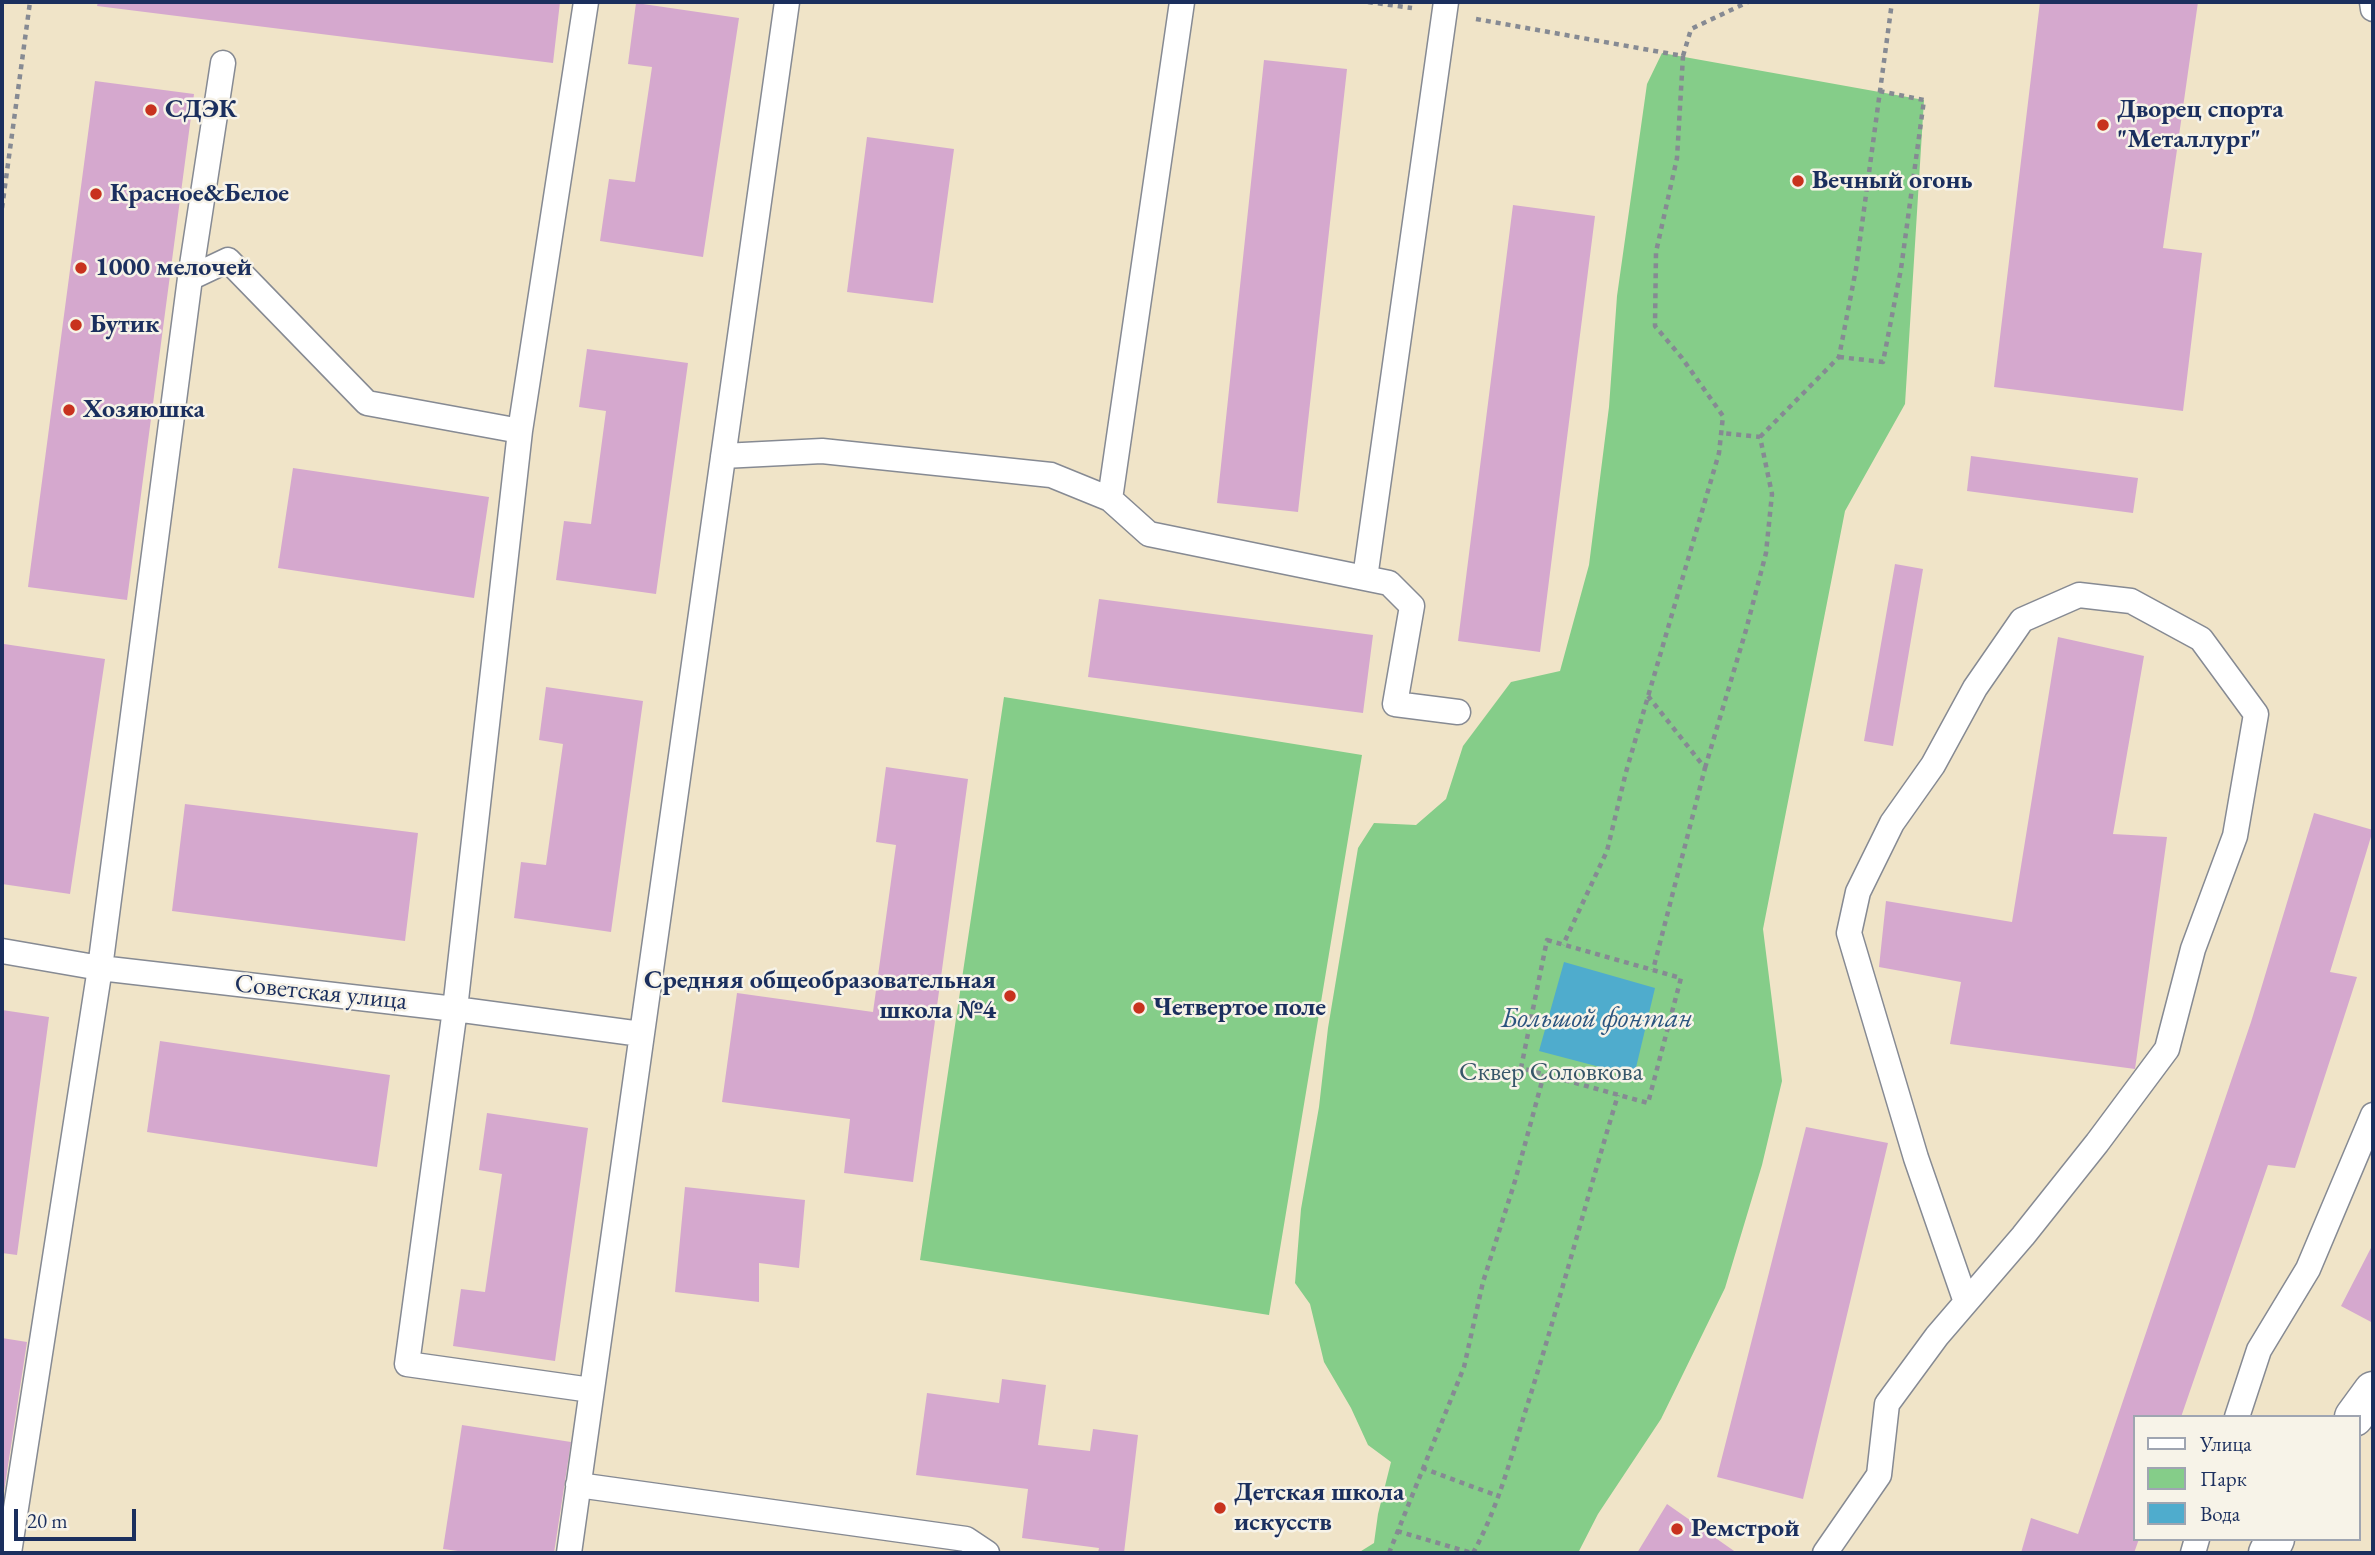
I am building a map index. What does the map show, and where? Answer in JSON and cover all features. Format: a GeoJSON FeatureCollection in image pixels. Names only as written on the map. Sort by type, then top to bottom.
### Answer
{"type":"FeatureCollection","features":[{"type":"Feature","properties":{"kind":"street"},"geometry":{"type":"LineString","coordinates":[[2355,1415],[2373,1391]]}},
{"type":"Feature","properties":{"kind":"lane"},"geometry":{"type":"LineString","coordinates":[[586,2],[520,431],[455,1009],[407,1364],[591,1390]]}},
{"type":"Feature","properties":{"kind":"lane"},"geometry":{"type":"LineString","coordinates":[[569,1553],[787,2]]}},
{"type":"Feature","properties":{"kind":"lane"},"geometry":{"type":"LineString","coordinates":[[1110,499],[1182,2]]}},
{"type":"Feature","properties":{"kind":"lane"},"geometry":{"type":"LineString","coordinates":[[1365,578],[1446,2]]}},
{"type":"Feature","properties":{"kind":"lane"},"geometry":{"type":"LineString","coordinates":[[2372,2],[2373,9]]}},
{"type":"Feature","properties":{"kind":"lane"},"geometry":{"type":"LineString","coordinates":[[9,1553],[100,968],[190,278],[223,63]]}},
{"type":"Feature","properties":{"kind":"lane"},"geometry":{"type":"LineString","coordinates":[[190,278],[228,260],[367,403],[520,431]]}},
{"type":"Feature","properties":{"kind":"lane"},"geometry":{"type":"LineString","coordinates":[[723,456],[822,451],[1051,475],[1110,499],[1149,534],[1389,583],[1412,606],[1395,704],[1458,712]]}},
{"type":"Feature","properties":{"kind":"lane"},"geometry":{"type":"LineString","coordinates":[[1825,1553],[1879,1475],[1887,1404],[1945,1326],[1962,1306],[1971,1296],[1980,1286],[2022,1236],[2097,1143],[2167,1049],[2193,949],[2235,835],[2256,714],[2201,639],[2131,601],[2078,595],[2022,620],[1975,688],[1933,765],[1892,823],[1858,892],[1849,933],[1916,1158],[1962,1291],[1966,1302]]}},
{"type":"Feature","properties":{"kind":"lane","name":"Советская улица"},"geometry":{"type":"LineString","coordinates":[[2,951],[100,968],[455,1009],[641,1034]]}},
{"type":"Feature","properties":{"kind":"lane"},"geometry":{"type":"LineString","coordinates":[[2238,1415],[2259,1350],[2308,1269],[2373,1115]]}},
{"type":"Feature","properties":{"kind":"lane"},"geometry":{"type":"LineString","coordinates":[[578,1485],[966,1539],[987,1553]]}},
{"type":"Feature","properties":{"kind":"path"},"geometry":{"type":"LineString","coordinates":[[2,208],[30,2]]}},
{"type":"Feature","properties":{"kind":"path"},"geometry":{"type":"LineString","coordinates":[[1563,945],[1607,851],[1648,695],[1719,453],[1723,416],[1682,358],[1655,326],[1656,252],[1677,158],[1683,56],[1691,29],[1748,2]]}},
{"type":"Feature","properties":{"kind":"path"},"geometry":{"type":"LineString","coordinates":[[1760,437],[1839,357],[1856,269],[1892,2]]}},
{"type":"Feature","properties":{"kind":"path"},"geometry":{"type":"LineString","coordinates":[[1591,41],[1683,56]]}},
{"type":"Feature","properties":{"kind":"path"},"geometry":{"type":"LineString","coordinates":[[1839,357],[1883,362],[1901,269],[1924,100],[1879,91]]}},
{"type":"Feature","properties":{"kind":"path"},"geometry":{"type":"LineString","coordinates":[[1721,433],[1760,437]]}},
{"type":"Feature","properties":{"kind":"path"},"geometry":{"type":"LineString","coordinates":[[1653,970],[1705,768],[1766,554],[1772,494],[1760,437]]}},
{"type":"Feature","properties":{"kind":"path"},"geometry":{"type":"LineString","coordinates":[[1648,695],[1705,768]]}},
{"type":"Feature","properties":{"kind":"path"},"geometry":{"type":"LineString","coordinates":[[1547,940],[1653,970],[1681,978],[1648,1103],[1521,1068],[1547,940]]}},
{"type":"Feature","properties":{"kind":"path"},"geometry":{"type":"LineString","coordinates":[[1388,1553],[1464,1367],[1483,1282],[1515,1181],[1544,1074]]}},
{"type":"Feature","properties":{"kind":"path"},"geometry":{"type":"LineString","coordinates":[[1397,1531],[1473,1553],[1488,1527],[1546,1345],[1618,1095]]}},
{"type":"Feature","properties":{"kind":"path"},"geometry":{"type":"LineString","coordinates":[[1422,1468],[1498,1496]]}},
{"type":"Feature","properties":{"kind":"green space","name":"Сквер Соловкова"},"geometry":{"type":"Polygon","coordinates":[[[1662,53],[1924,100],[1905,404],[1845,511],[1763,929],[1782,1081],[1762,1165],[1725,1288],[1661,1419],[1598,1514],[1578,1553],[1358,1553],[1374,1543],[1391,1462],[1368,1445],[1351,1408],[1324,1362],[1310,1304],[1295,1283],[1301,1209],[1358,848],[1374,823],[1416,825],[1446,799],[1463,746],[1511,682],[1560,671],[1589,565],[1609,407],[1617,296],[1647,84],[1662,53]]]}},
{"type":"Feature","properties":{"kind":"green space","name":"Четвертое поле"},"geometry":{"type":"Polygon","coordinates":[[[1004,697],[1362,755],[1269,1315],[920,1260],[1004,697]]]}},
{"type":"Feature","properties":{"kind":"water","name":"Большой фонтан"},"geometry":{"type":"Polygon","coordinates":[[[1564,962],[1655,988],[1634,1076],[1539,1051],[1564,962]]]}},
{"type":"Feature","properties":{"kind":"building"},"geometry":{"type":"Polygon","coordinates":[[[98,2],[560,2],[553,63],[97,6],[98,2]]]}},
{"type":"Feature","properties":{"kind":"building","name":"Дворец спорта \"Металлург\""},"geometry":{"type":"Polygon","coordinates":[[[2040,2],[2198,2],[2163,248],[2202,253],[2183,411],[1994,387],[2040,2]]]}},
{"type":"Feature","properties":{"kind":"building"},"geometry":{"type":"Polygon","coordinates":[[[636,3],[739,18],[703,257],[600,241],[609,179],[635,182],[652,67],[628,64],[636,3]]]}},
{"type":"Feature","properties":{"kind":"building"},"geometry":{"type":"Polygon","coordinates":[[[1264,60],[1347,69],[1298,512],[1217,503],[1264,60]]]}},
{"type":"Feature","properties":{"kind":"building"},"geometry":{"type":"Polygon","coordinates":[[[95,81],[194,94],[127,600],[28,587],[95,81]]]}},
{"type":"Feature","properties":{"kind":"building"},"geometry":{"type":"Polygon","coordinates":[[[867,137],[954,149],[933,303],[847,292],[867,137]]]}},
{"type":"Feature","properties":{"kind":"building"},"geometry":{"type":"Polygon","coordinates":[[[1513,205],[1595,216],[1540,652],[1458,641],[1513,205]]]}},
{"type":"Feature","properties":{"kind":"building"},"geometry":{"type":"Polygon","coordinates":[[[587,349],[688,363],[656,594],[556,580],[564,521],[591,524],[606,411],[579,407],[587,349]]]}},
{"type":"Feature","properties":{"kind":"building"},"geometry":{"type":"Polygon","coordinates":[[[1971,456],[2138,478],[2133,513],[1967,491],[1971,456]]]}},
{"type":"Feature","properties":{"kind":"building"},"geometry":{"type":"Polygon","coordinates":[[[293,468],[489,497],[474,598],[278,568],[293,468]]]}},
{"type":"Feature","properties":{"kind":"building"},"geometry":{"type":"Polygon","coordinates":[[[1895,564],[1923,569],[1893,746],[1864,741],[1895,564]]]}},
{"type":"Feature","properties":{"kind":"building"},"geometry":{"type":"Polygon","coordinates":[[[1099,599],[1373,635],[1363,713],[1088,677],[1099,599]]]}},
{"type":"Feature","properties":{"kind":"building"},"geometry":{"type":"Polygon","coordinates":[[[2058,637],[2144,656],[2113,834],[2167,837],[2135,1069],[1950,1044],[1961,982],[1879,967],[1886,901],[2012,922],[2058,637]]]}},
{"type":"Feature","properties":{"kind":"building"},"geometry":{"type":"Polygon","coordinates":[[[4,644],[105,659],[70,894],[2,884],[4,644]]]}},
{"type":"Feature","properties":{"kind":"building"},"geometry":{"type":"Polygon","coordinates":[[[546,687],[643,701],[611,932],[514,918],[521,862],[546,865],[563,744],[539,740],[546,687]]]}},
{"type":"Feature","properties":{"kind":"building"},"geometry":{"type":"Polygon","coordinates":[[[886,767],[968,779],[913,1182],[844,1173],[850,1119],[722,1102],[737,993],[873,1012],[896,845],[876,842],[886,767]]]}},
{"type":"Feature","properties":{"kind":"building"},"geometry":{"type":"Polygon","coordinates":[[[185,804],[418,833],[405,941],[172,911],[185,804]]]}},
{"type":"Feature","properties":{"kind":"building"},"geometry":{"type":"Polygon","coordinates":[[[2314,813],[2373,830],[2330,972],[2357,977],[2295,1168],[2268,1165],[2182,1415],[2134,1415],[2134,1541],[2138,1541],[2134,1553],[2021,1553],[2031,1518],[2078,1534],[2251,1022],[2314,813]]]}},
{"type":"Feature","properties":{"kind":"building"},"geometry":{"type":"Polygon","coordinates":[[[2,1010],[49,1017],[17,1255],[2,1253],[2,1010]]]}},
{"type":"Feature","properties":{"kind":"building"},"geometry":{"type":"Polygon","coordinates":[[[160,1041],[390,1075],[377,1167],[147,1132],[160,1041]]]}},
{"type":"Feature","properties":{"kind":"building"},"geometry":{"type":"Polygon","coordinates":[[[487,1113],[588,1128],[555,1361],[453,1346],[461,1289],[485,1292],[502,1174],[479,1170],[487,1113]]]}},
{"type":"Feature","properties":{"kind":"building"},"geometry":{"type":"Polygon","coordinates":[[[1806,1127],[1888,1143],[1803,1499],[1717,1477],[1806,1127]]]}},
{"type":"Feature","properties":{"kind":"building"},"geometry":{"type":"Polygon","coordinates":[[[685,1187],[805,1200],[799,1268],[759,1263],[759,1302],[675,1292],[685,1187]]]}},
{"type":"Feature","properties":{"kind":"building"},"geometry":{"type":"Polygon","coordinates":[[[2373,1244],[2373,1323],[2341,1306],[2373,1244]]]}},
{"type":"Feature","properties":{"kind":"building"},"geometry":{"type":"Polygon","coordinates":[[[2,1338],[27,1342],[3,1498],[2,1498],[2,1338]]]}},
{"type":"Feature","properties":{"kind":"building"},"geometry":{"type":"Polygon","coordinates":[[[1002,1379],[1046,1385],[1038,1445],[1090,1451],[1093,1429],[1138,1435],[1124,1553],[1098,1553],[1099,1548],[1022,1538],[1028,1489],[916,1475],[927,1393],[999,1403],[1002,1379]]]}},
{"type":"Feature","properties":{"kind":"building"},"geometry":{"type":"Polygon","coordinates":[[[462,1425],[571,1442],[554,1553],[473,1553],[443,1549],[462,1425]]]}},
{"type":"Feature","properties":{"kind":"building","name":"Ремстрой"},"geometry":{"type":"Polygon","coordinates":[[[1667,1504],[1737,1553],[1637,1553],[1667,1504]]]}},
{"type":"Feature","properties":{"kind":"place","name":"СДЭК"},"geometry":{"type":"Point","coordinates":[151,110]}},
{"type":"Feature","properties":{"kind":"place","name":"Дворец спорта \"Металлург\""},"geometry":{"type":"Point","coordinates":[2103,125]}},
{"type":"Feature","properties":{"kind":"place","name":"Вечный огонь"},"geometry":{"type":"Point","coordinates":[1798,181]}},
{"type":"Feature","properties":{"kind":"place","name":"Красное&Белое"},"geometry":{"type":"Point","coordinates":[96,194]}},
{"type":"Feature","properties":{"kind":"place","name":"1000 мелочей"},"geometry":{"type":"Point","coordinates":[81,268]}},
{"type":"Feature","properties":{"kind":"place","name":"Бутик"},"geometry":{"type":"Point","coordinates":[76,325]}},
{"type":"Feature","properties":{"kind":"place","name":"Хозяюшка"},"geometry":{"type":"Point","coordinates":[69,410]}},
{"type":"Feature","properties":{"kind":"place","name":"Средняя общеобразовательная школа №4"},"geometry":{"type":"Point","coordinates":[1010,996]}},
{"type":"Feature","properties":{"kind":"place","name":"Четвертое поле"},"geometry":{"type":"Point","coordinates":[1139,1008]}},
{"type":"Feature","properties":{"kind":"place","name":"Детская школа искусств"},"geometry":{"type":"Point","coordinates":[1220,1508]}},
{"type":"Feature","properties":{"kind":"place","name":"Ремстрой"},"geometry":{"type":"Point","coordinates":[1677,1529]}}]}
